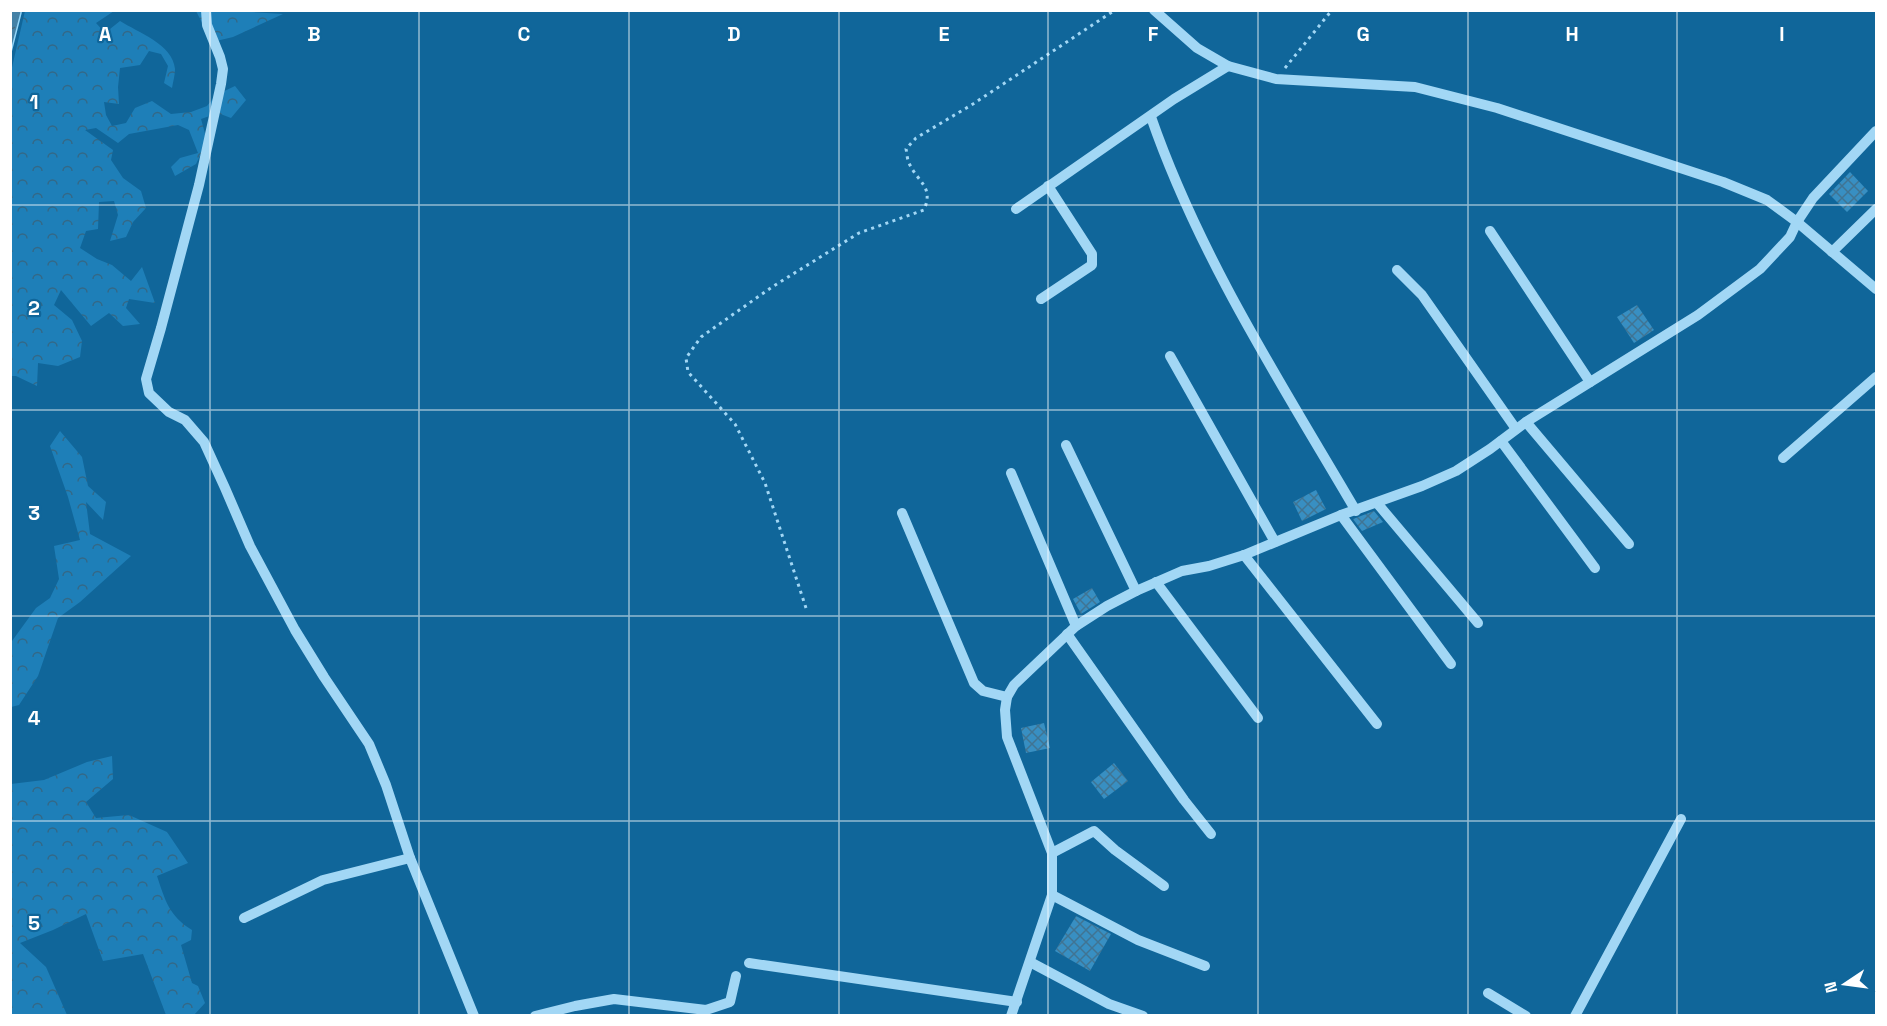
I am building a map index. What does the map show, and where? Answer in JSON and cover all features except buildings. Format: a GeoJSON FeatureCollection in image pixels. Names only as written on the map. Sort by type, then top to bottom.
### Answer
{"type":"FeatureCollection","features":[{"type":"Feature","properties":{"kind":"street"},"geometry":{"type":"LineString","coordinates":[[206,10],[207,25],[223,69],[221,84],[199,185],[146,379],[149,393],[170,412],[185,420],[204,442],[250,546],[295,630],[369,744],[386,785],[410,858],[474,1016]]}},
{"type":"Feature","properties":{"kind":"street"},"geometry":{"type":"LineString","coordinates":[[1154,10],[1197,48],[1228,66],[1276,79],[1415,87],[1497,108],[1724,182],[1767,200],[1797,222],[1876,289]]}},
{"type":"Feature","properties":{"kind":"street"},"geometry":{"type":"LineString","coordinates":[[1016,210],[1174,99],[1228,66]]}},
{"type":"Feature","properties":{"kind":"street"},"geometry":{"type":"LineString","coordinates":[[1151,117],[1166,159],[1230,294],[1273,372],[1356,511]]}},
{"type":"Feature","properties":{"kind":"street"},"geometry":{"type":"LineString","coordinates":[[1011,1016],[1052,895],[1052,853],[1007,737],[1005,710],[1007,697],[1014,685],[1072,630],[1107,606],[1136,591],[1182,571],[1209,566],[1244,555],[1456,471],[1526,422],[1698,315],[1760,269],[1783,247],[1813,198],[1876,131]]}},
{"type":"Feature","properties":{"kind":"street"},"geometry":{"type":"LineString","coordinates":[[1041,299],[1092,265],[1092,254],[1048,186]]}},
{"type":"Feature","properties":{"kind":"street"},"geometry":{"type":"LineString","coordinates":[[1832,252],[1876,209]]}},
{"type":"Feature","properties":{"kind":"street"},"geometry":{"type":"LineString","coordinates":[[1490,231],[1590,382]]}},
{"type":"Feature","properties":{"kind":"street"},"geometry":{"type":"LineString","coordinates":[[1397,270],[1422,295],[1516,429]]}},
{"type":"Feature","properties":{"kind":"street"},"geometry":{"type":"LineString","coordinates":[[1170,356],[1275,542]]}},
{"type":"Feature","properties":{"kind":"street"},"geometry":{"type":"LineString","coordinates":[[1783,458],[1876,377]]}},
{"type":"Feature","properties":{"kind":"street"},"geometry":{"type":"LineString","coordinates":[[1526,422],[1629,544]]}},
{"type":"Feature","properties":{"kind":"street"},"geometry":{"type":"LineString","coordinates":[[1501,441],[1595,568]]}},
{"type":"Feature","properties":{"kind":"street"},"geometry":{"type":"LineString","coordinates":[[1066,445],[1136,591]]}},
{"type":"Feature","properties":{"kind":"street"},"geometry":{"type":"LineString","coordinates":[[1011,472],[1072,630],[1184,800],[1211,834]]}},
{"type":"Feature","properties":{"kind":"street"},"geometry":{"type":"LineString","coordinates":[[1377,503],[1478,623]]}},
{"type":"Feature","properties":{"kind":"street"},"geometry":{"type":"LineString","coordinates":[[902,513],[974,683],[983,691],[1007,697]]}},
{"type":"Feature","properties":{"kind":"street"},"geometry":{"type":"LineString","coordinates":[[1341,515],[1451,664]]}},
{"type":"Feature","properties":{"kind":"street"},"geometry":{"type":"LineString","coordinates":[[1244,555],[1377,724]]}},
{"type":"Feature","properties":{"kind":"street"},"geometry":{"type":"LineString","coordinates":[[1156,582],[1258,718]]}},
{"type":"Feature","properties":{"kind":"street"},"geometry":{"type":"LineString","coordinates":[[1575,1016],[1681,819]]}},
{"type":"Feature","properties":{"kind":"street"},"geometry":{"type":"LineString","coordinates":[[1052,853],[1094,831],[1115,850],[1164,886]]}},
{"type":"Feature","properties":{"kind":"street"},"geometry":{"type":"LineString","coordinates":[[244,918],[323,880],[410,858]]}},
{"type":"Feature","properties":{"kind":"street"},"geometry":{"type":"LineString","coordinates":[[1052,895],[1138,940],[1205,966]]}},
{"type":"Feature","properties":{"kind":"street"},"geometry":{"type":"LineString","coordinates":[[1030,962],[1109,1004],[1143,1016]]}},
{"type":"Feature","properties":{"kind":"street"},"geometry":{"type":"LineString","coordinates":[[749,963],[1017,1002]]}},
{"type":"Feature","properties":{"kind":"street"},"geometry":{"type":"LineString","coordinates":[[535,1016],[614,999],[706,1010],[730,1002],[736,976]]}},
{"type":"Feature","properties":{"kind":"street"},"geometry":{"type":"LineString","coordinates":[[1488,993],[1526,1016]]}},
{"type":"Feature","properties":{"kind":"path"},"geometry":{"type":"LineString","coordinates":[[806,608],[765,483],[735,424],[688,372],[686,358],[701,337],[782,281],[859,233],[924,210],[928,199],[925,185],[909,163],[906,149],[916,138],[973,104],[1115,10]]}},
{"type":"Feature","properties":{"kind":"path"},"geometry":{"type":"LineString","coordinates":[[1276,79],[1332,10]]}},
{"type":"Feature","properties":{"kind":"green space"},"geometry":{"type":"Polygon","coordinates":[[[25,11],[114,11],[96,23],[105,33],[120,21],[153,40],[168,52],[175,69],[172,88],[164,83],[168,66],[161,54],[149,51],[140,65],[120,68],[119,104],[104,102],[106,115],[112,126],[126,123],[135,108],[152,101],[171,114],[191,112],[207,106],[216,95],[235,86],[246,100],[231,118],[218,113],[201,119],[207,141],[196,164],[175,176],[171,167],[180,158],[198,153],[189,130],[178,125],[129,134],[118,143],[96,128],[85,130],[113,150],[111,160],[123,178],[141,191],[146,208],[133,222],[126,237],[110,241],[118,215],[114,201],[99,202],[98,229],[86,231],[80,248],[112,265],[131,281],[142,267],[155,303],[129,299],[126,308],[140,324],[123,326],[109,313],[91,326],[61,290],[54,305],[72,320],[82,341],[80,357],[58,366],[38,363],[37,386],[11,376],[10,76],[25,11]]]}},
{"type":"Feature","properties":{"kind":"green space"},"geometry":{"type":"Polygon","coordinates":[[[196,11],[283,14],[233,37],[212,42],[196,11]]]}},
{"type":"Feature","properties":{"kind":"green space"},"geometry":{"type":"Polygon","coordinates":[[[60,431],[82,457],[88,486],[106,502],[103,520],[86,502],[90,534],[131,556],[80,602],[58,618],[38,676],[19,705],[11,707],[10,645],[36,608],[50,598],[59,579],[54,546],[80,540],[50,446],[60,431]]]}},
{"type":"Feature","properties":{"kind":"green space"},"geometry":{"type":"Polygon","coordinates":[[[112,756],[113,779],[86,802],[96,818],[129,815],[167,832],[188,863],[157,876],[173,913],[192,930],[191,940],[181,945],[192,983],[198,986],[205,1003],[194,1015],[166,1015],[143,954],[103,961],[86,914],[20,943],[46,967],[67,1015],[11,1015],[11,784],[44,780],[87,762],[112,756]]]}},
{"type":"Feature","properties":{"kind":"water"},"geometry":{"type":"Polygon","coordinates":[[[11,10],[21,11],[21,13],[11,52],[11,10]]]}}]}
